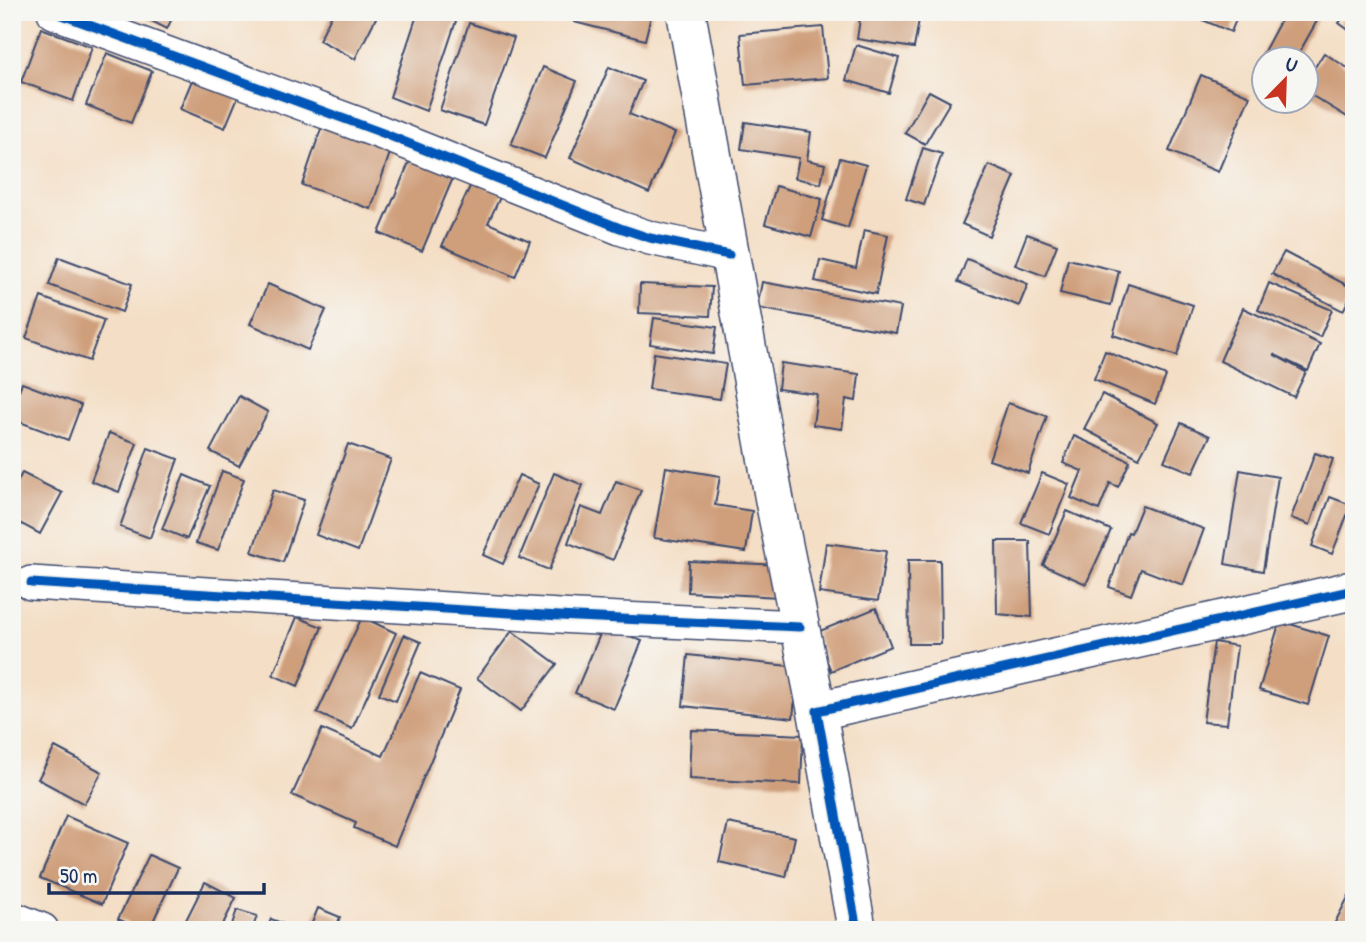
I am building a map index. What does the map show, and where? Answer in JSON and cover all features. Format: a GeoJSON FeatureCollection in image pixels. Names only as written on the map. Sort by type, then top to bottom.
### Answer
{"type":"FeatureCollection","features":[{"type":"Feature","properties":{"kind":"street"},"geometry":{"type":"LineString","coordinates":[[54,12],[380,132],[620,228],[650,238],[729,254]]}},
{"type":"Feature","properties":{"kind":"street"},"geometry":{"type":"LineString","coordinates":[[687,12],[729,254],[857,930]]}},
{"type":"Feature","properties":{"kind":"street"},"geometry":{"type":"LineString","coordinates":[[31,583],[576,617],[800,627]]}},
{"type":"Feature","properties":{"kind":"street"},"geometry":{"type":"LineString","coordinates":[[817,710],[1354,590]]}},
{"type":"Feature","properties":{"kind":"building"},"geometry":{"type":"Polygon","coordinates":[[[134,12],[175,12],[167,29],[134,12]]]}},
{"type":"Feature","properties":{"kind":"building"},"geometry":{"type":"Polygon","coordinates":[[[333,12],[379,12],[355,59],[319,40],[333,12]]]}},
{"type":"Feature","properties":{"kind":"building"},"geometry":{"type":"Polygon","coordinates":[[[418,12],[459,12],[426,111],[390,97],[418,12]]]}},
{"type":"Feature","properties":{"kind":"building"},"geometry":{"type":"Polygon","coordinates":[[[576,12],[652,12],[645,40],[574,22],[576,12]]]}},
{"type":"Feature","properties":{"kind":"building"},"geometry":{"type":"Polygon","coordinates":[[[861,12],[920,14],[914,48],[857,39],[861,12]]]}},
{"type":"Feature","properties":{"kind":"building"},"geometry":{"type":"Polygon","coordinates":[[[1195,12],[1239,12],[1231,32],[1193,16],[1195,12]]]}},
{"type":"Feature","properties":{"kind":"building"},"geometry":{"type":"Polygon","coordinates":[[[1285,12],[1322,12],[1303,46],[1267,46],[1285,12]]]}},
{"type":"Feature","properties":{"kind":"building"},"geometry":{"type":"Polygon","coordinates":[[[1347,12],[1354,12],[1354,34],[1339,23],[1347,12]]]}},
{"type":"Feature","properties":{"kind":"building"},"geometry":{"type":"Polygon","coordinates":[[[469,23],[514,38],[484,125],[440,110],[469,23]]]}},
{"type":"Feature","properties":{"kind":"building"},"geometry":{"type":"Polygon","coordinates":[[[823,27],[828,78],[745,85],[740,34],[823,27]]]}},
{"type":"Feature","properties":{"kind":"building"},"geometry":{"type":"Polygon","coordinates":[[[41,28],[92,47],[73,101],[21,82],[41,28]]]}},
{"type":"Feature","properties":{"kind":"building"},"geometry":{"type":"Polygon","coordinates":[[[856,45],[899,58],[889,93],[846,80],[856,45]]]}},
{"type":"Feature","properties":{"kind":"building"},"geometry":{"type":"Polygon","coordinates":[[[107,53],[152,71],[131,123],[86,105],[107,53]]]}},
{"type":"Feature","properties":{"kind":"building"},"geometry":{"type":"Polygon","coordinates":[[[1324,53],[1354,72],[1354,121],[1320,100],[1320,59],[1324,53]]]}},
{"type":"Feature","properties":{"kind":"building"},"geometry":{"type":"Polygon","coordinates":[[[543,67],[577,81],[545,158],[511,145],[543,67]]]}},
{"type":"Feature","properties":{"kind":"building"},"geometry":{"type":"Polygon","coordinates":[[[609,67],[643,81],[629,114],[675,133],[649,193],[570,158],[609,67]]]}},
{"type":"Feature","properties":{"kind":"building"},"geometry":{"type":"Polygon","coordinates":[[[195,73],[240,92],[225,128],[180,109],[195,73]]]}},
{"type":"Feature","properties":{"kind":"building"},"geometry":{"type":"Polygon","coordinates":[[[1201,75],[1250,96],[1218,172],[1169,151],[1201,75]]]}},
{"type":"Feature","properties":{"kind":"building"},"geometry":{"type":"Polygon","coordinates":[[[929,91],[950,102],[925,144],[905,133],[929,91]]]}},
{"type":"Feature","properties":{"kind":"building"},"geometry":{"type":"Polygon","coordinates":[[[324,120],[393,144],[371,209],[302,185],[324,120]]]}},
{"type":"Feature","properties":{"kind":"building"},"geometry":{"type":"Polygon","coordinates":[[[745,122],[811,132],[807,160],[825,164],[821,184],[795,178],[799,158],[741,149],[745,122]]]}},
{"type":"Feature","properties":{"kind":"building"},"geometry":{"type":"Polygon","coordinates":[[[923,148],[942,154],[924,205],[906,199],[923,148]]]}},
{"type":"Feature","properties":{"kind":"building"},"geometry":{"type":"Polygon","coordinates":[[[413,153],[456,171],[422,251],[379,233],[413,153]]]}},
{"type":"Feature","properties":{"kind":"building"},"geometry":{"type":"Polygon","coordinates":[[[840,158],[866,165],[848,228],[822,220],[840,158]]]}},
{"type":"Feature","properties":{"kind":"building"},"geometry":{"type":"Polygon","coordinates":[[[989,165],[1015,176],[989,236],[962,224],[989,165]]]}},
{"type":"Feature","properties":{"kind":"building"},"geometry":{"type":"Polygon","coordinates":[[[473,180],[502,193],[488,223],[530,241],[515,277],[442,246],[473,180]]]}},
{"type":"Feature","properties":{"kind":"building"},"geometry":{"type":"Polygon","coordinates":[[[776,186],[822,199],[811,237],[765,224],[776,186]]]}},
{"type":"Feature","properties":{"kind":"building"},"geometry":{"type":"Polygon","coordinates":[[[864,230],[888,235],[876,294],[815,281],[820,260],[856,268],[864,230]]]}},
{"type":"Feature","properties":{"kind":"building"},"geometry":{"type":"Polygon","coordinates":[[[1027,234],[1057,245],[1045,276],[1015,265],[1027,234]]]}},
{"type":"Feature","properties":{"kind":"building"},"geometry":{"type":"Polygon","coordinates":[[[1284,252],[1354,289],[1343,311],[1272,274],[1284,252]]]}},
{"type":"Feature","properties":{"kind":"building"},"geometry":{"type":"Polygon","coordinates":[[[59,257],[132,284],[122,312],[49,285],[59,257]]]}},
{"type":"Feature","properties":{"kind":"building"},"geometry":{"type":"Polygon","coordinates":[[[967,259],[1028,284],[1019,306],[958,282],[967,259]]]}},
{"type":"Feature","properties":{"kind":"building"},"geometry":{"type":"Polygon","coordinates":[[[1068,259],[1119,271],[1111,305],[1060,293],[1068,259]]]}},
{"type":"Feature","properties":{"kind":"building"},"geometry":{"type":"Polygon","coordinates":[[[762,282],[901,307],[896,333],[757,308],[762,282]]]}},
{"type":"Feature","properties":{"kind":"building"},"geometry":{"type":"Polygon","coordinates":[[[1269,283],[1332,310],[1320,337],[1258,310],[1269,283]]]}},
{"type":"Feature","properties":{"kind":"building"},"geometry":{"type":"Polygon","coordinates":[[[268,284],[326,310],[308,350],[250,324],[268,284]]]}},
{"type":"Feature","properties":{"kind":"building"},"geometry":{"type":"Polygon","coordinates":[[[640,284],[712,287],[710,316],[639,313],[640,284]]]}},
{"type":"Feature","properties":{"kind":"building"},"geometry":{"type":"Polygon","coordinates":[[[1128,284],[1193,305],[1177,356],[1113,335],[1128,284]]]}},
{"type":"Feature","properties":{"kind":"building"},"geometry":{"type":"Polygon","coordinates":[[[41,297],[104,320],[89,361],[26,338],[41,297]]]}},
{"type":"Feature","properties":{"kind":"building"},"geometry":{"type":"Polygon","coordinates":[[[1243,308],[1320,344],[1308,371],[1273,354],[1306,372],[1294,397],[1220,361],[1243,308]]]}},
{"type":"Feature","properties":{"kind":"building"},"geometry":{"type":"Polygon","coordinates":[[[654,318],[717,327],[713,354],[650,344],[654,318]]]}},
{"type":"Feature","properties":{"kind":"building"},"geometry":{"type":"Polygon","coordinates":[[[1105,351],[1166,376],[1155,404],[1094,379],[1105,351]]]}},
{"type":"Feature","properties":{"kind":"building"},"geometry":{"type":"Polygon","coordinates":[[[654,353],[726,364],[720,399],[649,389],[654,353]]]}},
{"type":"Feature","properties":{"kind":"building"},"geometry":{"type":"Polygon","coordinates":[[[781,363],[859,374],[856,401],[846,399],[842,429],[813,425],[817,394],[778,389],[781,363]]]}},
{"type":"Feature","properties":{"kind":"building"},"geometry":{"type":"Polygon","coordinates":[[[22,383],[81,405],[68,440],[12,419],[12,408],[22,383]]]}},
{"type":"Feature","properties":{"kind":"building"},"geometry":{"type":"Polygon","coordinates":[[[1102,394],[1158,423],[1139,458],[1084,429],[1102,394]]]}},
{"type":"Feature","properties":{"kind":"building"},"geometry":{"type":"Polygon","coordinates":[[[239,396],[268,412],[239,466],[210,451],[239,396]]]}},
{"type":"Feature","properties":{"kind":"building"},"geometry":{"type":"Polygon","coordinates":[[[1008,403],[1047,416],[1028,473],[989,460],[1008,403]]]}},
{"type":"Feature","properties":{"kind":"building"},"geometry":{"type":"Polygon","coordinates":[[[1181,423],[1210,436],[1193,473],[1164,461],[1181,423]]]}},
{"type":"Feature","properties":{"kind":"building"},"geometry":{"type":"Polygon","coordinates":[[[109,433],[137,443],[119,492],[91,481],[109,433]]]}},
{"type":"Feature","properties":{"kind":"building"},"geometry":{"type":"Polygon","coordinates":[[[1074,436],[1130,461],[1118,487],[1110,483],[1099,510],[1071,498],[1082,471],[1063,463],[1074,436]]]}},
{"type":"Feature","properties":{"kind":"building"},"geometry":{"type":"Polygon","coordinates":[[[348,444],[391,459],[358,551],[316,535],[348,444]]]}},
{"type":"Feature","properties":{"kind":"building"},"geometry":{"type":"Polygon","coordinates":[[[148,448],[178,459],[150,538],[120,527],[148,448]]]}},
{"type":"Feature","properties":{"kind":"building"},"geometry":{"type":"Polygon","coordinates":[[[1315,453],[1333,459],[1310,525],[1291,518],[1315,453]]]}},
{"type":"Feature","properties":{"kind":"building"},"geometry":{"type":"Polygon","coordinates":[[[666,467],[720,476],[715,505],[752,511],[746,552],[654,538],[666,467]]]}},
{"type":"Feature","properties":{"kind":"building"},"geometry":{"type":"Polygon","coordinates":[[[1240,470],[1278,477],[1263,571],[1225,564],[1240,470]]]}},
{"type":"Feature","properties":{"kind":"building"},"geometry":{"type":"Polygon","coordinates":[[[222,471],[244,479],[218,550],[196,543],[222,471]]]}},
{"type":"Feature","properties":{"kind":"building"},"geometry":{"type":"Polygon","coordinates":[[[22,473],[62,493],[40,534],[12,519],[12,492],[22,473]]]}},
{"type":"Feature","properties":{"kind":"building"},"geometry":{"type":"Polygon","coordinates":[[[554,473],[583,485],[549,570],[519,558],[554,473]]]}},
{"type":"Feature","properties":{"kind":"building"},"geometry":{"type":"Polygon","coordinates":[[[1042,473],[1069,484],[1049,534],[1021,523],[1042,473]]]}},
{"type":"Feature","properties":{"kind":"building"},"geometry":{"type":"Polygon","coordinates":[[[184,475],[210,486],[187,539],[162,529],[184,475]]]}},
{"type":"Feature","properties":{"kind":"building"},"geometry":{"type":"Polygon","coordinates":[[[519,475],[539,484],[503,564],[483,555],[519,475]]]}},
{"type":"Feature","properties":{"kind":"building"},"geometry":{"type":"Polygon","coordinates":[[[616,481],[641,490],[613,560],[568,543],[581,507],[602,515],[616,481]]]}},
{"type":"Feature","properties":{"kind":"building"},"geometry":{"type":"Polygon","coordinates":[[[273,490],[304,500],[283,562],[252,552],[273,490]]]}},
{"type":"Feature","properties":{"kind":"building"},"geometry":{"type":"Polygon","coordinates":[[[1330,497],[1351,505],[1332,554],[1312,546],[1330,497]]]}},
{"type":"Feature","properties":{"kind":"building"},"geometry":{"type":"Polygon","coordinates":[[[1142,506],[1204,529],[1183,585],[1141,569],[1131,595],[1109,587],[1128,532],[1131,533],[1142,506]]]}},
{"type":"Feature","properties":{"kind":"building"},"geometry":{"type":"Polygon","coordinates":[[[1067,511],[1111,530],[1086,584],[1043,565],[1067,511]]]}},
{"type":"Feature","properties":{"kind":"building"},"geometry":{"type":"Polygon","coordinates":[[[996,541],[1030,541],[1032,617],[997,614],[996,541]]]}},
{"type":"Feature","properties":{"kind":"building"},"geometry":{"type":"Polygon","coordinates":[[[826,543],[886,551],[878,601],[819,593],[826,543]]]}},
{"type":"Feature","properties":{"kind":"building"},"geometry":{"type":"Polygon","coordinates":[[[908,560],[940,560],[941,644],[909,644],[908,560]]]}},
{"type":"Feature","properties":{"kind":"building"},"geometry":{"type":"Polygon","coordinates":[[[689,561],[781,565],[779,597],[688,592],[689,561]]]}},
{"type":"Feature","properties":{"kind":"building"},"geometry":{"type":"Polygon","coordinates":[[[876,608],[891,646],[831,671],[815,633],[876,608]]]}},
{"type":"Feature","properties":{"kind":"building"},"geometry":{"type":"Polygon","coordinates":[[[297,617],[322,627],[298,686],[273,675],[297,617]]]}},
{"type":"Feature","properties":{"kind":"building"},"geometry":{"type":"Polygon","coordinates":[[[362,617],[396,633],[352,729],[317,713],[362,617]]]}},
{"type":"Feature","properties":{"kind":"building"},"geometry":{"type":"Polygon","coordinates":[[[1280,621],[1329,636],[1308,705],[1259,690],[1280,621]]]}},
{"type":"Feature","properties":{"kind":"building"},"geometry":{"type":"Polygon","coordinates":[[[604,625],[642,641],[614,709],[575,693],[604,625]]]}},
{"type":"Feature","properties":{"kind":"building"},"geometry":{"type":"Polygon","coordinates":[[[512,631],[557,664],[521,711],[477,678],[512,631]]]}},
{"type":"Feature","properties":{"kind":"building"},"geometry":{"type":"Polygon","coordinates":[[[404,635],[421,642],[396,701],[379,694],[404,635]]]}},
{"type":"Feature","properties":{"kind":"building"},"geometry":{"type":"Polygon","coordinates":[[[1214,642],[1237,646],[1227,724],[1203,722],[1214,642]]]}},
{"type":"Feature","properties":{"kind":"building"},"geometry":{"type":"Polygon","coordinates":[[[688,655],[798,667],[793,718],[683,706],[688,655]]]}},
{"type":"Feature","properties":{"kind":"building"},"geometry":{"type":"Polygon","coordinates":[[[420,673],[460,690],[395,846],[354,828],[356,823],[292,795],[322,729],[383,756],[420,673]]]}},
{"type":"Feature","properties":{"kind":"building"},"geometry":{"type":"Polygon","coordinates":[[[691,730],[803,735],[801,784],[689,779],[691,730]]]}},
{"type":"Feature","properties":{"kind":"building"},"geometry":{"type":"Polygon","coordinates":[[[55,747],[102,772],[84,804],[38,779],[55,747]]]}},
{"type":"Feature","properties":{"kind":"building"},"geometry":{"type":"Polygon","coordinates":[[[66,816],[128,843],[102,904],[40,878],[66,816]]]}},
{"type":"Feature","properties":{"kind":"building"},"geometry":{"type":"Polygon","coordinates":[[[728,823],[795,837],[786,877],[719,862],[728,823]]]}},
{"type":"Feature","properties":{"kind":"building"},"geometry":{"type":"Polygon","coordinates":[[[149,855],[178,868],[149,930],[142,930],[118,919],[149,855]]]}},
{"type":"Feature","properties":{"kind":"building"},"geometry":{"type":"Polygon","coordinates":[[[205,882],[236,898],[220,930],[181,930],[205,882]]]}},
{"type":"Feature","properties":{"kind":"building"},"geometry":{"type":"Polygon","coordinates":[[[1354,886],[1354,930],[1331,930],[1354,886]]]}},
{"type":"Feature","properties":{"kind":"building"},"geometry":{"type":"Polygon","coordinates":[[[318,908],[340,917],[335,930],[309,930],[318,908]]]}},
{"type":"Feature","properties":{"kind":"building"},"geometry":{"type":"Polygon","coordinates":[[[237,910],[257,916],[252,930],[230,930],[237,910]]]}},
{"type":"Feature","properties":{"kind":"building"},"geometry":{"type":"Polygon","coordinates":[[[271,919],[292,927],[291,930],[267,930],[271,919]]]}},
{"type":"Feature","properties":{"kind":"cycle path"},"geometry":{"type":"LineString","coordinates":[[54,12],[380,132],[620,228],[650,238],[729,255]]}},
{"type":"Feature","properties":{"kind":"cycle path"},"geometry":{"type":"LineString","coordinates":[[31,583],[576,617],[800,627]]}},
{"type":"Feature","properties":{"kind":"cycle path"},"geometry":{"type":"LineString","coordinates":[[857,930],[817,711],[1354,590]]}}]}
